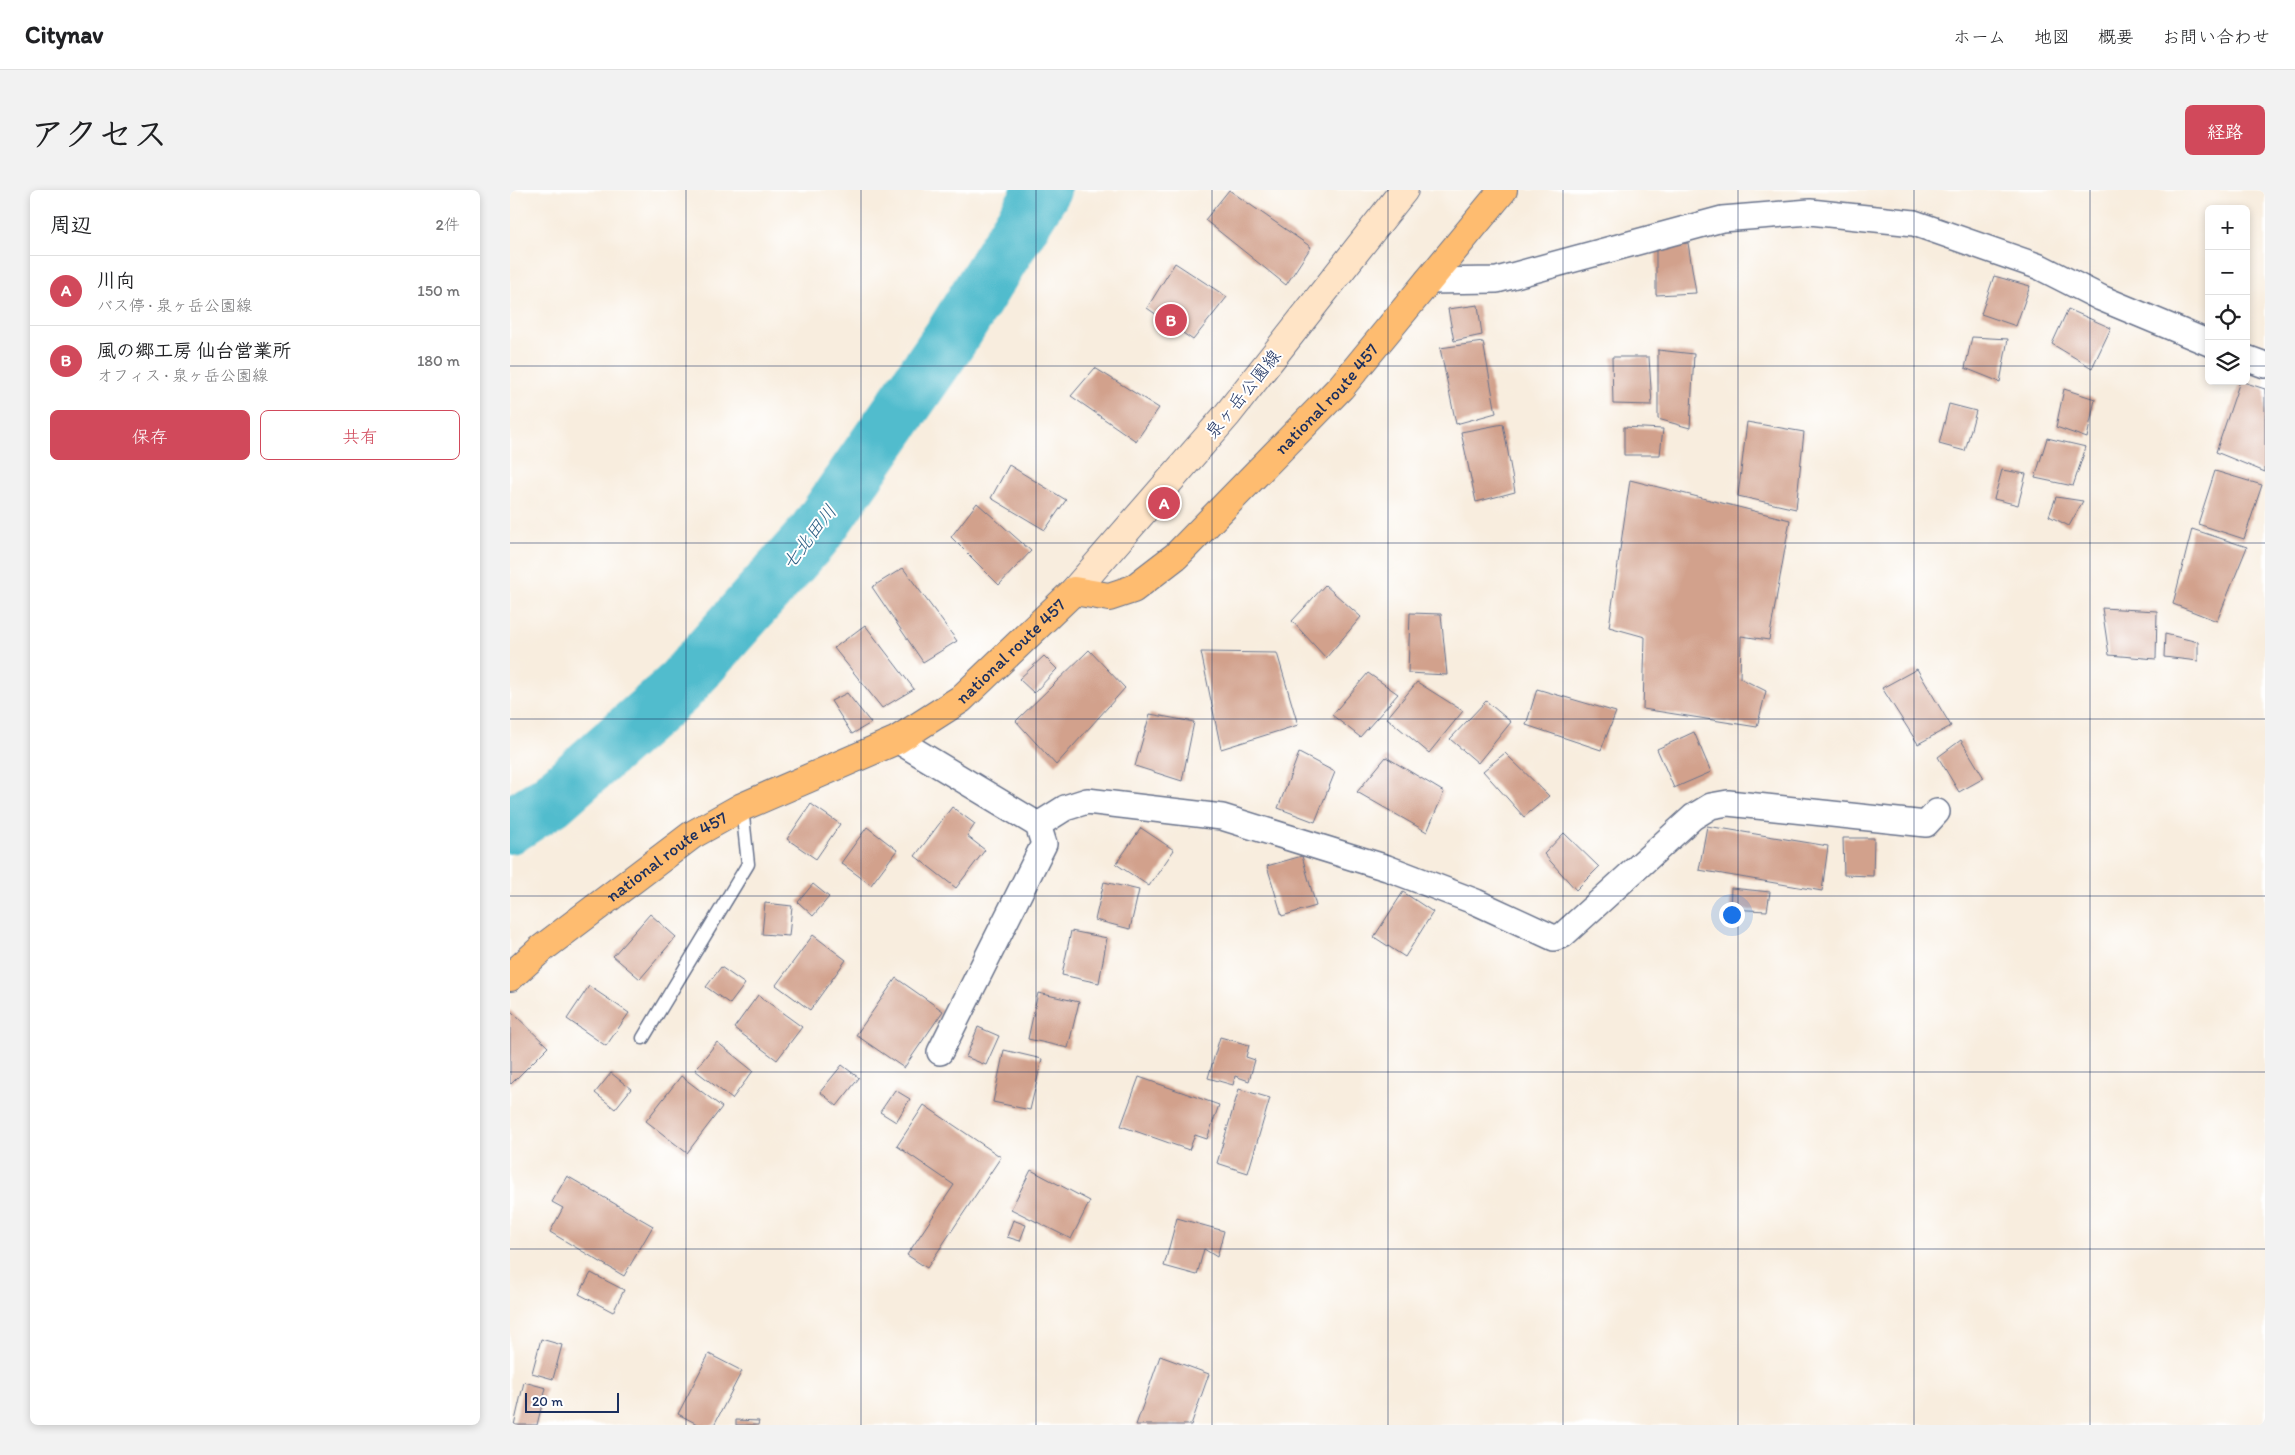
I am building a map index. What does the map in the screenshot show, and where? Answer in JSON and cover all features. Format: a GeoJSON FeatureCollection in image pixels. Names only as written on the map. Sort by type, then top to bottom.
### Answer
{"type":"FeatureCollection","features":[{"type":"Feature","properties":{"kind":"highway","name":"national route 457"},"geometry":{"type":"LineString","coordinates":[[510,977],[540,950],[692,835],[742,807],[897,740],[961,699],[1074,591],[1109,597],[1133,589],[1176,556],[1342,387],[1503,190]]}},
{"type":"Feature","properties":{"kind":"main road","name":"泉ヶ岳公園線"},"geometry":{"type":"LineString","coordinates":[[1074,591],[1227,415],[1404,190]]}},
{"type":"Feature","properties":{"kind":"street"},"geometry":{"type":"LineString","coordinates":[[1427,281],[1497,280],[1722,219],[1810,212],[1914,223],[2040,267],[2101,298],[2205,340]]}},
{"type":"Feature","properties":{"kind":"street"},"geometry":{"type":"LineString","coordinates":[[2250,359],[2265,365]]}},
{"type":"Feature","properties":{"kind":"street"},"geometry":{"type":"LineString","coordinates":[[897,740],[1038,825],[1044,844],[940,1052]]}},
{"type":"Feature","properties":{"kind":"street"},"geometry":{"type":"LineString","coordinates":[[1038,825],[1066,808],[1087,801],[1222,817],[1387,868],[1476,902],[1554,938],[1563,935],[1693,817],[1711,806],[1728,803],[1926,824],[1937,812]]}},
{"type":"Feature","properties":{"kind":"lane"},"geometry":{"type":"LineString","coordinates":[[643,1038],[748,864],[742,807]]}},
{"type":"Feature","properties":{"kind":"building"},"geometry":{"type":"Polygon","coordinates":[[[1229,190],[1311,247],[1286,285],[1205,220],[1229,190]]]}},
{"type":"Feature","properties":{"kind":"building"},"geometry":{"type":"Polygon","coordinates":[[[1688,243],[1696,293],[1656,295],[1656,245],[1688,243]]]}},
{"type":"Feature","properties":{"kind":"building"},"geometry":{"type":"Polygon","coordinates":[[[1175,263],[1227,297],[1193,340],[1147,308],[1175,263]]]}},
{"type":"Feature","properties":{"kind":"building"},"geometry":{"type":"Polygon","coordinates":[[[1994,276],[2030,286],[2016,326],[1981,314],[1994,276]]]}},
{"type":"Feature","properties":{"kind":"building"},"geometry":{"type":"Polygon","coordinates":[[[1478,305],[1482,335],[1454,341],[1448,309],[1478,305]]]}},
{"type":"Feature","properties":{"kind":"building"},"geometry":{"type":"Polygon","coordinates":[[[2068,309],[2111,328],[2092,368],[2052,344],[2068,309]]]}},
{"type":"Feature","properties":{"kind":"building"},"geometry":{"type":"Polygon","coordinates":[[[1972,337],[2008,339],[2000,382],[1965,368],[1972,337]]]}},
{"type":"Feature","properties":{"kind":"building"},"geometry":{"type":"Polygon","coordinates":[[[1483,342],[1496,413],[1456,424],[1440,348],[1483,342]]]}},
{"type":"Feature","properties":{"kind":"building"},"geometry":{"type":"Polygon","coordinates":[[[1658,350],[1694,354],[1690,428],[1658,419],[1658,350]]]}},
{"type":"Feature","properties":{"kind":"building"},"geometry":{"type":"Polygon","coordinates":[[[1612,357],[1649,357],[1652,405],[1613,404],[1612,357]]]}},
{"type":"Feature","properties":{"kind":"building"},"geometry":{"type":"Polygon","coordinates":[[[1095,368],[1159,408],[1136,441],[1071,396],[1095,368]]]}},
{"type":"Feature","properties":{"kind":"building"},"geometry":{"type":"Polygon","coordinates":[[[2250,384],[2265,389],[2265,472],[2216,452],[2239,385],[2250,384]]]}},
{"type":"Feature","properties":{"kind":"building"},"geometry":{"type":"Polygon","coordinates":[[[2064,389],[2095,399],[2087,438],[2056,427],[2064,389]]]}},
{"type":"Feature","properties":{"kind":"building"},"geometry":{"type":"Polygon","coordinates":[[[1949,404],[1976,411],[1965,451],[1939,444],[1949,404]]]}},
{"type":"Feature","properties":{"kind":"building"},"geometry":{"type":"Polygon","coordinates":[[[1747,422],[1804,432],[1796,509],[1738,496],[1747,422]]]}},
{"type":"Feature","properties":{"kind":"building"},"geometry":{"type":"Polygon","coordinates":[[[1503,424],[1515,492],[1476,502],[1461,432],[1503,424]]]}},
{"type":"Feature","properties":{"kind":"building"},"geometry":{"type":"Polygon","coordinates":[[[1624,427],[1663,429],[1660,455],[1624,455],[1624,427]]]}},
{"type":"Feature","properties":{"kind":"building"},"geometry":{"type":"Polygon","coordinates":[[[2047,438],[2086,447],[2073,486],[2035,478],[2047,438]]]}},
{"type":"Feature","properties":{"kind":"building"},"geometry":{"type":"Polygon","coordinates":[[[1009,465],[1066,500],[1045,530],[991,498],[1009,465]]]}},
{"type":"Feature","properties":{"kind":"building"},"geometry":{"type":"Polygon","coordinates":[[[2002,470],[2026,474],[2018,505],[1994,499],[2002,470]]]}},
{"type":"Feature","properties":{"kind":"building"},"geometry":{"type":"Polygon","coordinates":[[[2215,471],[2262,485],[2244,539],[2198,524],[2215,471]]]}},
{"type":"Feature","properties":{"kind":"building"},"geometry":{"type":"Polygon","coordinates":[[[1630,480],[1790,520],[1769,640],[1741,636],[1740,678],[1766,691],[1757,727],[1643,709],[1645,637],[1609,627],[1630,480]]]}},
{"type":"Feature","properties":{"kind":"building"},"geometry":{"type":"Polygon","coordinates":[[[2056,497],[2083,501],[2069,526],[2049,516],[2056,497]]]}},
{"type":"Feature","properties":{"kind":"building"},"geometry":{"type":"Polygon","coordinates":[[[977,503],[1031,551],[999,585],[951,537],[977,503]]]}},
{"type":"Feature","properties":{"kind":"building"},"geometry":{"type":"Polygon","coordinates":[[[2192,529],[2247,547],[2217,621],[2173,604],[2192,529]]]}},
{"type":"Feature","properties":{"kind":"building"},"geometry":{"type":"Polygon","coordinates":[[[903,568],[957,641],[923,662],[872,587],[903,568]]]}},
{"type":"Feature","properties":{"kind":"building"},"geometry":{"type":"Polygon","coordinates":[[[1325,585],[1361,617],[1326,658],[1292,621],[1325,585]]]}},
{"type":"Feature","properties":{"kind":"building"},"geometry":{"type":"Polygon","coordinates":[[[2102,608],[2157,611],[2156,659],[2109,655],[2102,608]]]}},
{"type":"Feature","properties":{"kind":"building"},"geometry":{"type":"Polygon","coordinates":[[[1410,613],[1441,614],[1447,675],[1408,673],[1410,613]]]}},
{"type":"Feature","properties":{"kind":"building"},"geometry":{"type":"Polygon","coordinates":[[[865,625],[914,689],[882,708],[834,648],[865,625]]]}},
{"type":"Feature","properties":{"kind":"building"},"geometry":{"type":"Polygon","coordinates":[[[2165,634],[2198,642],[2198,661],[2164,657],[2165,634]]]}},
{"type":"Feature","properties":{"kind":"building"},"geometry":{"type":"Polygon","coordinates":[[[1089,650],[1125,688],[1056,765],[1016,721],[1089,650]]]}},
{"type":"Feature","properties":{"kind":"building"},"geometry":{"type":"Polygon","coordinates":[[[1201,652],[1277,653],[1298,725],[1221,749],[1201,652]]]}},
{"type":"Feature","properties":{"kind":"building"},"geometry":{"type":"Polygon","coordinates":[[[1044,656],[1057,669],[1034,693],[1019,679],[1044,656]]]}},
{"type":"Feature","properties":{"kind":"building"},"geometry":{"type":"Polygon","coordinates":[[[1917,669],[1951,726],[1918,744],[1882,688],[1917,669]]]}},
{"type":"Feature","properties":{"kind":"building"},"geometry":{"type":"Polygon","coordinates":[[[1368,673],[1398,694],[1360,737],[1332,715],[1368,673]]]}},
{"type":"Feature","properties":{"kind":"building"},"geometry":{"type":"Polygon","coordinates":[[[1417,682],[1463,711],[1429,753],[1387,718],[1417,682]]]}},
{"type":"Feature","properties":{"kind":"building"},"geometry":{"type":"Polygon","coordinates":[[[1537,689],[1616,712],[1601,750],[1526,725],[1537,689]]]}},
{"type":"Feature","properties":{"kind":"building"},"geometry":{"type":"Polygon","coordinates":[[[847,693],[871,723],[852,734],[831,701],[847,693]]]}},
{"type":"Feature","properties":{"kind":"building"},"geometry":{"type":"Polygon","coordinates":[[[1486,701],[1511,722],[1478,763],[1450,739],[1486,701]]]}},
{"type":"Feature","properties":{"kind":"building"},"geometry":{"type":"Polygon","coordinates":[[[1150,714],[1194,722],[1182,781],[1135,766],[1150,714]]]}},
{"type":"Feature","properties":{"kind":"building"},"geometry":{"type":"Polygon","coordinates":[[[1694,732],[1711,772],[1674,788],[1657,749],[1694,732]]]}},
{"type":"Feature","properties":{"kind":"building"},"geometry":{"type":"Polygon","coordinates":[[[1961,740],[1984,778],[1959,792],[1938,757],[1961,740]]]}},
{"type":"Feature","properties":{"kind":"building"},"geometry":{"type":"Polygon","coordinates":[[[1299,753],[1335,772],[1315,822],[1278,808],[1299,753]]]}},
{"type":"Feature","properties":{"kind":"building"},"geometry":{"type":"Polygon","coordinates":[[[1505,753],[1549,796],[1524,817],[1483,771],[1505,753]]]}},
{"type":"Feature","properties":{"kind":"building"},"geometry":{"type":"Polygon","coordinates":[[[1386,757],[1444,792],[1427,832],[1357,792],[1386,757]]]}},
{"type":"Feature","properties":{"kind":"building"},"geometry":{"type":"Polygon","coordinates":[[[811,804],[840,824],[816,859],[787,839],[811,804]]]}},
{"type":"Feature","properties":{"kind":"building"},"geometry":{"type":"Polygon","coordinates":[[[952,807],[975,824],[967,836],[985,850],[956,888],[915,856],[952,807]]]}},
{"type":"Feature","properties":{"kind":"building"},"geometry":{"type":"Polygon","coordinates":[[[1707,826],[1828,846],[1822,891],[1699,870],[1707,826]]]}},
{"type":"Feature","properties":{"kind":"building"},"geometry":{"type":"Polygon","coordinates":[[[867,827],[897,850],[871,885],[841,863],[867,827]]]}},
{"type":"Feature","properties":{"kind":"building"},"geometry":{"type":"Polygon","coordinates":[[[1141,828],[1174,850],[1149,886],[1116,864],[1141,828]]]}},
{"type":"Feature","properties":{"kind":"building"},"geometry":{"type":"Polygon","coordinates":[[[1564,833],[1599,867],[1576,890],[1544,854],[1564,833]]]}},
{"type":"Feature","properties":{"kind":"building"},"geometry":{"type":"Polygon","coordinates":[[[1843,838],[1874,838],[1873,876],[1844,875],[1843,838]]]}},
{"type":"Feature","properties":{"kind":"building"},"geometry":{"type":"Polygon","coordinates":[[[1302,856],[1316,906],[1282,916],[1267,866],[1302,856]]]}},
{"type":"Feature","properties":{"kind":"building"},"geometry":{"type":"Polygon","coordinates":[[[1104,882],[1139,890],[1130,929],[1095,920],[1104,882]]]}},
{"type":"Feature","properties":{"kind":"building"},"geometry":{"type":"Polygon","coordinates":[[[813,884],[829,897],[813,916],[798,902],[813,884]]]}},
{"type":"Feature","properties":{"kind":"building"},"geometry":{"type":"Polygon","coordinates":[[[1731,888],[1770,892],[1767,911],[1730,909],[1731,888]]]}},
{"type":"Feature","properties":{"kind":"building"},"geometry":{"type":"Polygon","coordinates":[[[1403,892],[1433,912],[1405,957],[1374,937],[1403,892]]]}},
{"type":"Feature","properties":{"kind":"building"},"geometry":{"type":"Polygon","coordinates":[[[765,903],[792,906],[789,936],[762,934],[765,903]]]}},
{"type":"Feature","properties":{"kind":"building"},"geometry":{"type":"Polygon","coordinates":[[[650,914],[676,937],[640,979],[613,956],[650,914]]]}},
{"type":"Feature","properties":{"kind":"building"},"geometry":{"type":"Polygon","coordinates":[[[1071,931],[1107,938],[1099,983],[1062,975],[1071,931]]]}},
{"type":"Feature","properties":{"kind":"building"},"geometry":{"type":"Polygon","coordinates":[[[813,935],[846,960],[810,1010],[776,985],[813,935]]]}},
{"type":"Feature","properties":{"kind":"building"},"geometry":{"type":"Polygon","coordinates":[[[721,967],[745,984],[730,1004],[706,987],[721,967]]]}},
{"type":"Feature","properties":{"kind":"building"},"geometry":{"type":"Polygon","coordinates":[[[896,978],[943,1011],[904,1068],[856,1035],[896,978]]]}},
{"type":"Feature","properties":{"kind":"building"},"geometry":{"type":"Polygon","coordinates":[[[589,986],[629,1013],[606,1046],[567,1019],[589,986]]]}},
{"type":"Feature","properties":{"kind":"building"},"geometry":{"type":"Polygon","coordinates":[[[1038,993],[1079,1002],[1068,1048],[1028,1039],[1038,993]]]}},
{"type":"Feature","properties":{"kind":"building"},"geometry":{"type":"Polygon","coordinates":[[[758,995],[802,1027],[777,1060],[734,1028],[758,995]]]}},
{"type":"Feature","properties":{"kind":"building"},"geometry":{"type":"Polygon","coordinates":[[[510,1010],[548,1047],[511,1084],[510,1083],[510,1010]]]}},
{"type":"Feature","properties":{"kind":"building"},"geometry":{"type":"Polygon","coordinates":[[[978,1027],[999,1036],[986,1065],[966,1057],[978,1027]]]}},
{"type":"Feature","properties":{"kind":"building"},"geometry":{"type":"Polygon","coordinates":[[[1220,1037],[1249,1045],[1246,1057],[1255,1060],[1249,1081],[1235,1076],[1233,1085],[1208,1078],[1220,1037]]]}},
{"type":"Feature","properties":{"kind":"building"},"geometry":{"type":"Polygon","coordinates":[[[717,1042],[753,1071],[732,1099],[695,1070],[717,1042]]]}},
{"type":"Feature","properties":{"kind":"building"},"geometry":{"type":"Polygon","coordinates":[[[1004,1050],[1042,1059],[1030,1110],[993,1102],[1004,1050]]]}},
{"type":"Feature","properties":{"kind":"building"},"geometry":{"type":"Polygon","coordinates":[[[842,1065],[859,1078],[837,1106],[820,1092],[842,1065]]]}},
{"type":"Feature","properties":{"kind":"building"},"geometry":{"type":"Polygon","coordinates":[[[611,1073],[631,1089],[615,1109],[595,1093],[611,1073]]]}},
{"type":"Feature","properties":{"kind":"building"},"geometry":{"type":"Polygon","coordinates":[[[681,1076],[722,1107],[687,1153],[646,1121],[681,1076]]]}},
{"type":"Feature","properties":{"kind":"building"},"geometry":{"type":"Polygon","coordinates":[[[1139,1077],[1219,1105],[1207,1139],[1195,1135],[1189,1150],[1121,1126],[1139,1077]]]}},
{"type":"Feature","properties":{"kind":"building"},"geometry":{"type":"Polygon","coordinates":[[[1239,1089],[1270,1098],[1248,1173],[1217,1163],[1239,1089]]]}},
{"type":"Feature","properties":{"kind":"building"},"geometry":{"type":"Polygon","coordinates":[[[895,1090],[910,1099],[896,1122],[880,1112],[895,1090]]]}},
{"type":"Feature","properties":{"kind":"building"},"geometry":{"type":"Polygon","coordinates":[[[924,1105],[1001,1157],[927,1268],[907,1255],[954,1185],[897,1146],[924,1105]]]}},
{"type":"Feature","properties":{"kind":"building"},"geometry":{"type":"Polygon","coordinates":[[[1031,1170],[1090,1201],[1071,1239],[1011,1209],[1031,1170]]]}},
{"type":"Feature","properties":{"kind":"building"},"geometry":{"type":"Polygon","coordinates":[[[567,1176],[653,1226],[624,1276],[550,1232],[563,1208],[552,1202],[567,1176]]]}},
{"type":"Feature","properties":{"kind":"building"},"geometry":{"type":"Polygon","coordinates":[[[1177,1218],[1224,1231],[1217,1257],[1204,1249],[1197,1275],[1164,1266],[1177,1218]]]}},
{"type":"Feature","properties":{"kind":"building"},"geometry":{"type":"Polygon","coordinates":[[[1013,1220],[1026,1225],[1020,1241],[1007,1237],[1013,1220]]]}},
{"type":"Feature","properties":{"kind":"building"},"geometry":{"type":"Polygon","coordinates":[[[591,1273],[624,1290],[613,1312],[579,1294],[591,1273]]]}},
{"type":"Feature","properties":{"kind":"building"},"geometry":{"type":"Polygon","coordinates":[[[541,1339],[562,1345],[553,1379],[532,1373],[541,1339]]]}},
{"type":"Feature","properties":{"kind":"building"},"geometry":{"type":"Polygon","coordinates":[[[709,1354],[742,1371],[714,1425],[699,1425],[678,1414],[709,1354]]]}},
{"type":"Feature","properties":{"kind":"building"},"geometry":{"type":"Polygon","coordinates":[[[1160,1356],[1209,1374],[1191,1425],[1136,1425],[1160,1356]]]}},
{"type":"Feature","properties":{"kind":"building"},"geometry":{"type":"Polygon","coordinates":[[[524,1382],[546,1388],[537,1425],[514,1425],[524,1382]]]}},
{"type":"Feature","properties":{"kind":"building"},"geometry":{"type":"Polygon","coordinates":[[[736,1420],[759,1421],[758,1425],[736,1425],[736,1420]]]}},
{"type":"Feature","properties":{"kind":"waterway","name":"七北田川"},"geometry":{"type":"LineString","coordinates":[[510,826],[551,800],[677,689],[813,536],[954,333],[1043,190]]}},
{"type":"Feature","properties":{"kind":"place","name":"風の郷工房 仙台営業所"},"geometry":{"type":"Point","coordinates":[1171,320]}},
{"type":"Feature","properties":{"kind":"place","name":"川向"},"geometry":{"type":"Point","coordinates":[1164,503]}}]}
